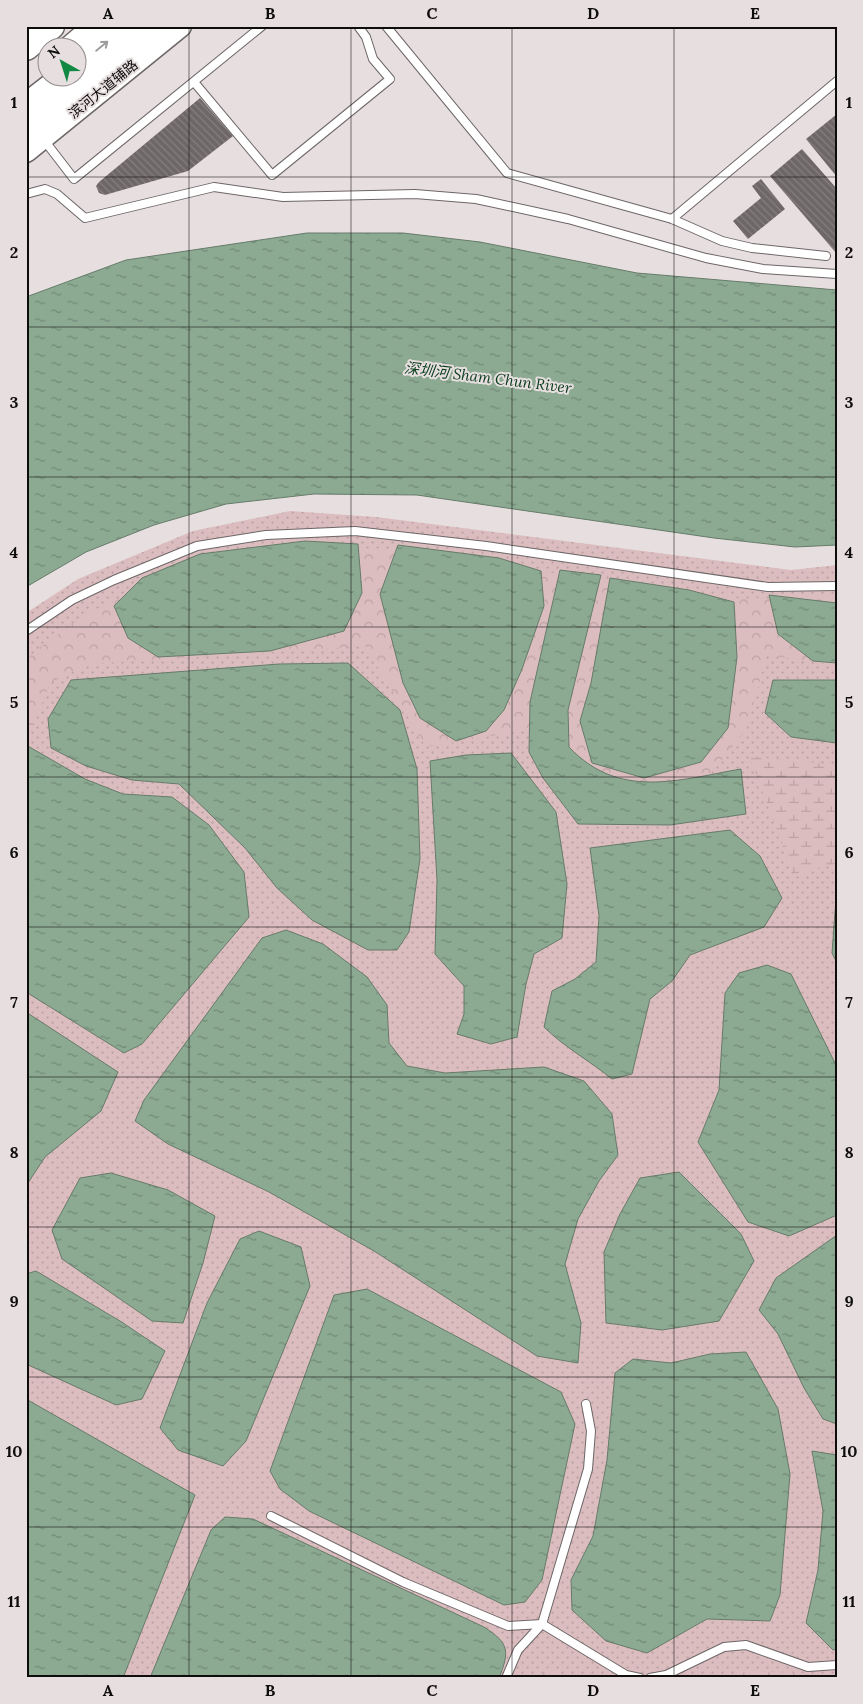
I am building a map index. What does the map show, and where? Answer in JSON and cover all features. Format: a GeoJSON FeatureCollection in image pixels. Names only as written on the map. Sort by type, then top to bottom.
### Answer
{"type":"FeatureCollection","features":[{"type":"Feature","properties":{"kind":"highway"},"geometry":{"type":"LineString","coordinates":[[26,47],[51,26]]}},
{"type":"Feature","properties":{"kind":"highway"},"geometry":{"type":"LineString","coordinates":[[84,38],[98,26]]}},
{"type":"Feature","properties":{"kind":"highway"},"geometry":{"type":"LineString","coordinates":[[88,58],[127,26]]}},
{"type":"Feature","properties":{"kind":"highway"},"geometry":{"type":"LineString","coordinates":[[32,140],[124,54],[158,26]]}},
{"type":"Feature","properties":{"kind":"highway"},"geometry":{"type":"LineString","coordinates":[[26,85],[38,75]]}},
{"type":"Feature","properties":{"kind":"highway"},"geometry":{"type":"LineString","coordinates":[[26,107],[50,88]]}},
{"type":"Feature","properties":{"kind":"main road","name":"滨河大道辅路"},"geometry":{"type":"LineString","coordinates":[[32,140],[180,26]]}},
{"type":"Feature","properties":{"kind":"lane"},"geometry":{"type":"LineString","coordinates":[[32,140],[74,179],[262,26]]}},
{"type":"Feature","properties":{"kind":"lane"},"geometry":{"type":"LineString","coordinates":[[194,82],[272,175],[390,79],[373,60],[366,37],[358,26]]}},
{"type":"Feature","properties":{"kind":"lane"},"geometry":{"type":"LineString","coordinates":[[386,26],[507,173],[672,219],[722,241],[752,248],[826,256]]}},
{"type":"Feature","properties":{"kind":"lane"},"geometry":{"type":"LineString","coordinates":[[672,219],[837,81]]}},
{"type":"Feature","properties":{"kind":"lane"},"geometry":{"type":"LineString","coordinates":[[26,194],[45,189],[57,194],[85,218],[214,187],[282,197],[415,194],[476,199],[568,219],[706,258],[763,269],[837,274]]}},
{"type":"Feature","properties":{"kind":"lane"},"geometry":{"type":"LineString","coordinates":[[26,631],[72,600],[114,580],[197,546],[276,535],[355,531],[486,546],[768,586],[837,586]]}},
{"type":"Feature","properties":{"kind":"lane"},"geometry":{"type":"LineString","coordinates":[[506,1678],[518,1650],[542,1624],[588,1469],[591,1431],[586,1404]]}},
{"type":"Feature","properties":{"kind":"lane"},"geometry":{"type":"LineString","coordinates":[[271,1516],[403,1582],[508,1626],[542,1624],[626,1675],[640,1678]]}},
{"type":"Feature","properties":{"kind":"lane"},"geometry":{"type":"LineString","coordinates":[[650,1678],[666,1675],[724,1647],[746,1645],[808,1667],[837,1665]]}},
{"type":"Feature","properties":{"kind":"green space"},"geometry":{"type":"Polygon","coordinates":[[[290,511],[376,517],[791,570],[837,565],[837,1678],[26,1678],[26,613],[78,579],[193,531],[290,511]]]}},
{"type":"Feature","properties":{"kind":"green space"},"geometry":{"type":"Polygon","coordinates":[[[373,548],[743,599],[837,595],[837,665],[767,655],[746,730],[711,773],[654,799],[571,765],[551,732],[520,731],[426,747],[365,646],[89,664],[50,683],[34,725],[26,727],[26,660],[39,648],[88,613],[204,561],[373,548]]]}},
{"type":"Feature","properties":{"kind":"green space"},"geometry":{"type":"Polygon","coordinates":[[[750,757],[837,765],[837,863],[794,877],[750,757]]]}},
{"type":"Feature","properties":{"kind":"green space"},"geometry":{"type":"Polygon","coordinates":[[[547,1668],[573,1678],[540,1678],[547,1668]]]}},
{"type":"Feature","properties":{"kind":"green space"},"geometry":{"type":"Polygon","coordinates":[[[741,1671],[803,1673],[801,1678],[726,1678],[741,1671]]]}},
{"type":"Feature","properties":{"kind":"water","name":"深圳河 Sham Chun River"},"geometry":{"type":"Polygon","coordinates":[[[307,233],[403,233],[480,242],[637,273],[837,290],[837,545],[795,547],[714,538],[417,495],[314,494],[226,504],[154,525],[86,552],[26,587],[26,297],[126,260],[307,233]]]}},
{"type":"Feature","properties":{"kind":"water"},"geometry":{"type":"Polygon","coordinates":[[[305,541],[358,544],[362,593],[344,631],[270,651],[158,657],[128,638],[114,606],[142,578],[200,554],[305,541]]]}},
{"type":"Feature","properties":{"kind":"water"},"geometry":{"type":"Polygon","coordinates":[[[398,545],[499,558],[541,571],[544,606],[522,669],[504,710],[486,731],[456,741],[420,718],[403,683],[380,594],[398,545]]]}},
{"type":"Feature","properties":{"kind":"water"},"geometry":{"type":"Polygon","coordinates":[[[560,570],[601,575],[568,710],[569,747],[588,764],[608,774],[629,780],[650,782],[672,781],[741,769],[746,814],[670,825],[578,824],[543,778],[529,752],[530,702],[560,570]]]}},
{"type":"Feature","properties":{"kind":"water"},"geometry":{"type":"Polygon","coordinates":[[[610,578],[689,590],[734,602],[737,657],[728,728],[701,762],[644,778],[592,763],[580,721],[591,683],[610,578]]]}},
{"type":"Feature","properties":{"kind":"water"},"geometry":{"type":"Polygon","coordinates":[[[769,595],[837,603],[837,663],[813,661],[778,634],[769,595]]]}},
{"type":"Feature","properties":{"kind":"water"},"geometry":{"type":"Polygon","coordinates":[[[348,663],[400,710],[417,769],[420,859],[409,932],[397,950],[368,950],[312,920],[277,888],[245,848],[179,784],[132,780],[86,766],[51,748],[48,719],[71,680],[279,664],[348,663]]]}},
{"type":"Feature","properties":{"kind":"water"},"geometry":{"type":"Polygon","coordinates":[[[773,680],[837,680],[837,743],[791,737],[765,713],[773,680]]]}},
{"type":"Feature","properties":{"kind":"water"},"geometry":{"type":"Polygon","coordinates":[[[26,745],[85,779],[123,794],[172,797],[209,825],[244,872],[249,917],[142,1044],[124,1053],[26,992],[26,745]]]}},
{"type":"Feature","properties":{"kind":"water"},"geometry":{"type":"Polygon","coordinates":[[[511,753],[556,812],[567,884],[562,938],[534,954],[526,984],[517,1037],[491,1044],[457,1034],[464,1014],[464,986],[435,954],[437,880],[430,761],[466,755],[511,753]]]}},
{"type":"Feature","properties":{"kind":"water"},"geometry":{"type":"Polygon","coordinates":[[[730,830],[760,856],[782,898],[764,927],[690,955],[672,981],[650,999],[632,1074],[612,1079],[544,1027],[552,991],[575,979],[596,962],[599,916],[590,848],[730,830]]]}},
{"type":"Feature","properties":{"kind":"water"},"geometry":{"type":"Polygon","coordinates":[[[837,885],[837,963],[832,953],[837,885]]]}},
{"type":"Feature","properties":{"kind":"water"},"geometry":{"type":"Polygon","coordinates":[[[286,930],[323,944],[367,977],[387,1005],[389,1043],[407,1066],[445,1073],[544,1067],[584,1081],[612,1114],[618,1155],[599,1181],[578,1219],[565,1264],[581,1323],[578,1363],[537,1356],[374,1251],[269,1192],[168,1144],[135,1121],[144,1100],[262,938],[286,930]]]}},
{"type":"Feature","properties":{"kind":"water"},"geometry":{"type":"Polygon","coordinates":[[[767,965],[791,974],[835,1063],[837,1075],[837,1215],[789,1236],[748,1222],[698,1142],[719,1090],[725,993],[739,973],[767,965]]]}},
{"type":"Feature","properties":{"kind":"water"},"geometry":{"type":"Polygon","coordinates":[[[26,1012],[118,1072],[101,1111],[45,1157],[26,1186],[26,1012]]]}},
{"type":"Feature","properties":{"kind":"water"},"geometry":{"type":"Polygon","coordinates":[[[679,1172],[741,1234],[754,1261],[719,1321],[662,1330],[606,1323],[604,1252],[620,1214],[640,1178],[679,1172]]]}},
{"type":"Feature","properties":{"kind":"water"},"geometry":{"type":"Polygon","coordinates":[[[111,1173],[168,1190],[215,1216],[203,1263],[183,1323],[152,1321],[62,1259],[52,1230],[80,1178],[111,1173]]]}},
{"type":"Feature","properties":{"kind":"water"},"geometry":{"type":"Polygon","coordinates":[[[259,1231],[301,1247],[310,1286],[246,1441],[223,1466],[178,1450],[160,1428],[207,1303],[240,1239],[259,1231]]]}},
{"type":"Feature","properties":{"kind":"water"},"geometry":{"type":"Polygon","coordinates":[[[837,1235],[837,1424],[823,1419],[804,1388],[778,1334],[759,1310],[776,1278],[837,1235]]]}},
{"type":"Feature","properties":{"kind":"water"},"geometry":{"type":"Polygon","coordinates":[[[36,1271],[120,1321],[165,1351],[142,1399],[116,1405],[26,1364],[26,1274],[36,1271]]]}},
{"type":"Feature","properties":{"kind":"water"},"geometry":{"type":"Polygon","coordinates":[[[367,1289],[561,1392],[575,1424],[542,1580],[525,1602],[504,1605],[309,1511],[280,1489],[270,1471],[334,1295],[367,1289]]]}},
{"type":"Feature","properties":{"kind":"water"},"geometry":{"type":"Polygon","coordinates":[[[746,1352],[778,1409],[790,1474],[780,1595],[770,1621],[707,1619],[647,1653],[606,1641],[572,1610],[571,1580],[593,1536],[607,1460],[615,1373],[633,1359],[671,1363],[710,1354],[746,1352]]]}},
{"type":"Feature","properties":{"kind":"water"},"geometry":{"type":"Polygon","coordinates":[[[26,1399],[195,1495],[123,1678],[35,1678],[26,1675],[26,1399]]]}},
{"type":"Feature","properties":{"kind":"water"},"geometry":{"type":"Polygon","coordinates":[[[812,1451],[837,1455],[837,1649],[833,1650],[806,1623],[818,1570],[823,1511],[812,1451]]]}},
{"type":"Feature","properties":{"kind":"water"},"geometry":{"type":"Polygon","coordinates":[[[225,1517],[253,1519],[484,1627],[503,1643],[505,1648],[505,1661],[499,1678],[150,1678],[211,1530],[225,1517]]]}},
{"type":"Feature","properties":{"kind":"building"},"geometry":{"type":"Polygon","coordinates":[[[200,98],[233,136],[188,171],[105,195],[99,193],[96,186],[99,182],[200,98]]]}},
{"type":"Feature","properties":{"kind":"building"},"geometry":{"type":"Polygon","coordinates":[[[837,114],[837,177],[806,139],[837,114]]]}},
{"type":"Feature","properties":{"kind":"building"},"geometry":{"type":"Polygon","coordinates":[[[802,149],[837,189],[837,254],[770,176],[802,149]]]}},
{"type":"Feature","properties":{"kind":"building"},"geometry":{"type":"Polygon","coordinates":[[[761,179],[785,209],[748,239],[733,221],[761,198],[752,186],[761,179]]]}}]}
